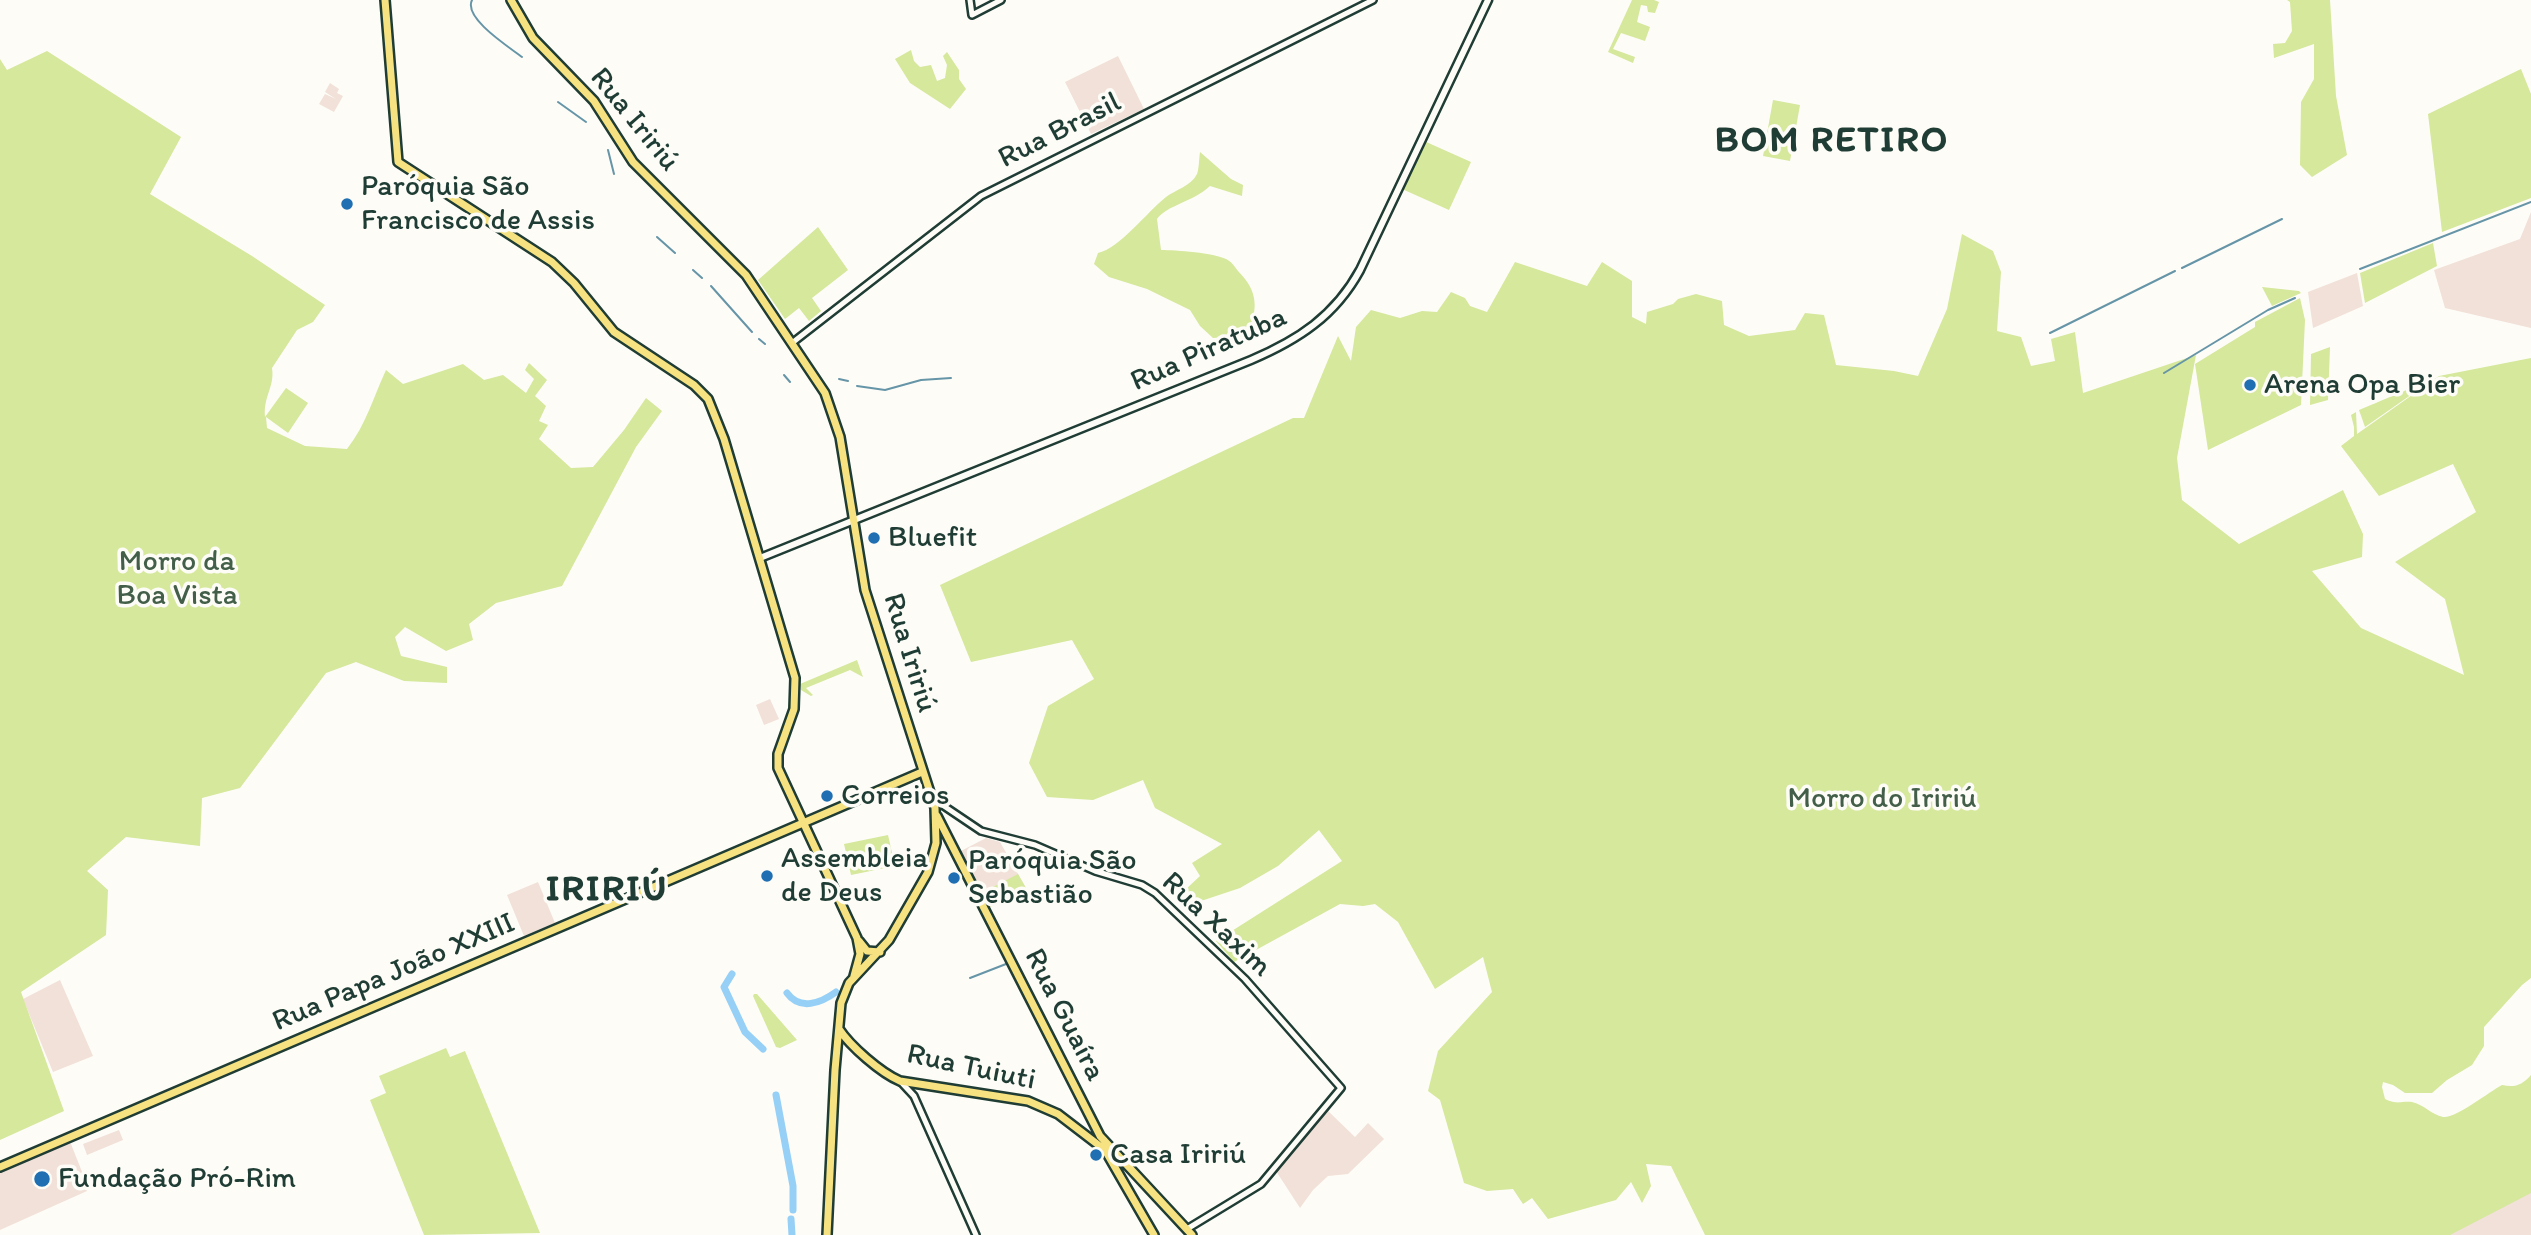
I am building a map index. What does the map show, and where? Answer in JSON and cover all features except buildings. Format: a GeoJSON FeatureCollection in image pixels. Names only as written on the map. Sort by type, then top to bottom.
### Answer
{"type":"FeatureCollection","features":[{"type":"Feature","properties":{"kind":"main road"},"geometry":{"type":"LineString","coordinates":[[385,0],[398,162],[552,262],[574,283],[614,332],[694,385],[708,399],[721,431],[792,663],[796,684],[795,701],[777,764],[857,937],[867,951],[880,952]]}},
{"type":"Feature","properties":{"kind":"main road","name":"Rua Iririú"},"geometry":{"type":"LineString","coordinates":[[510,0],[533,38],[594,101],[633,162],[746,275],[822,387],[834,414],[865,590],[932,798],[937,816],[937,836],[933,860],[913,900],[880,952],[853,978],[842,999],[827,1235]]}},
{"type":"Feature","properties":{"kind":"main road","name":"Rua Piratuba"},"geometry":{"type":"LineString","coordinates":[[760,558],[1260,356],[1298,338],[1315,325],[1335,307],[1354,280],[1488,0]]}},
{"type":"Feature","properties":{"kind":"main road","name":"Rua Papa João XXIII"},"geometry":{"type":"LineString","coordinates":[[0,1167],[922,772]]}},
{"type":"Feature","properties":{"kind":"main road","name":"Rua Guaíra"},"geometry":{"type":"LineString","coordinates":[[937,816],[1094,1123]]}},
{"type":"Feature","properties":{"kind":"main road"},"geometry":{"type":"LineString","coordinates":[[853,978],[860,954],[857,937]]}},
{"type":"Feature","properties":{"kind":"main road","name":"Rua Tuiuti"},"geometry":{"type":"LineString","coordinates":[[838,1029],[889,1076],[900,1081],[1035,1103],[1052,1110],[1084,1133]]}},
{"type":"Feature","properties":{"kind":"main road"},"geometry":{"type":"LineString","coordinates":[[837,1046],[843,1042],[852,1044]]}},
{"type":"Feature","properties":{"kind":"main road"},"geometry":{"type":"LineString","coordinates":[[1084,1133],[1091,1132],[1094,1123]]}},
{"type":"Feature","properties":{"kind":"main road"},"geometry":{"type":"LineString","coordinates":[[1094,1123],[1104,1140],[1132,1172],[1190,1232]]}},
{"type":"Feature","properties":{"kind":"main road"},"geometry":{"type":"LineString","coordinates":[[1084,1133],[1105,1150],[1154,1235]]}},
{"type":"Feature","properties":{"kind":"main road"},"geometry":{"type":"LineString","coordinates":[[1121,1178],[1123,1173],[1132,1172]]}},
{"type":"Feature","properties":{"kind":"street"},"geometry":{"type":"LineString","coordinates":[[970,0],[972,15],[1001,0]]}},
{"type":"Feature","properties":{"kind":"street","name":"Rua Brasil"},"geometry":{"type":"LineString","coordinates":[[792,343],[981,196],[1373,0]]}},
{"type":"Feature","properties":{"kind":"street","name":"Rua Xaxim"},"geometry":{"type":"LineString","coordinates":[[932,798],[981,831],[1035,845],[1156,893],[1245,979],[1341,1088],[1261,1184],[1190,1232]]}},
{"type":"Feature","properties":{"kind":"street"},"geometry":{"type":"LineString","coordinates":[[937,816],[951,812]]}},
{"type":"Feature","properties":{"kind":"street"},"geometry":{"type":"LineString","coordinates":[[900,1081],[914,1096],[976,1235]]}},
{"type":"Feature","properties":{"kind":"street"},"geometry":{"type":"LineString","coordinates":[[914,1096],[914,1088],[919,1085]]}},
{"type":"Feature","properties":{"kind":"shaded area"},"geometry":{"type":"Polygon","coordinates":[[[1118,56],[1144,109],[1091,134],[1065,82],[1118,56]]]}},
{"type":"Feature","properties":{"kind":"shaded area"},"geometry":{"type":"Polygon","coordinates":[[[330,83],[339,89],[337,93],[343,96],[334,112],[319,104],[325,94],[336,99],[325,92],[330,83]]]}},
{"type":"Feature","properties":{"kind":"shaded area"},"geometry":{"type":"Polygon","coordinates":[[[2531,212],[2531,328],[2445,308],[2434,270],[2520,239],[2531,212]]]}},
{"type":"Feature","properties":{"kind":"shaded area"},"geometry":{"type":"Polygon","coordinates":[[[2357,273],[2363,306],[2313,328],[2308,292],[2357,273]]]}},
{"type":"Feature","properties":{"kind":"shaded area"},"geometry":{"type":"Polygon","coordinates":[[[770,699],[779,719],[764,725],[756,705],[770,699]]]}},
{"type":"Feature","properties":{"kind":"shaded area"},"geometry":{"type":"Polygon","coordinates":[[[986,838],[1000,842],[1026,888],[988,908],[959,852],[986,838]]]}},
{"type":"Feature","properties":{"kind":"shaded area"},"geometry":{"type":"Polygon","coordinates":[[[538,882],[555,923],[524,936],[507,895],[538,882]]]}},
{"type":"Feature","properties":{"kind":"shaded area"},"geometry":{"type":"Polygon","coordinates":[[[60,980],[93,1056],[53,1072],[23,999],[60,980]]]}},
{"type":"Feature","properties":{"kind":"shaded area"},"geometry":{"type":"Polygon","coordinates":[[[1326,1109],[1355,1137],[1368,1123],[1384,1139],[1348,1174],[1328,1176],[1300,1208],[1276,1171],[1295,1151],[1326,1109]]]}},
{"type":"Feature","properties":{"kind":"shaded area"},"geometry":{"type":"Polygon","coordinates":[[[119,1130],[123,1140],[87,1155],[83,1144],[119,1130]]]}},
{"type":"Feature","properties":{"kind":"shaded area","name":"Fundação Pró-Rim"},"geometry":{"type":"Polygon","coordinates":[[[67,1142],[71,1144],[88,1187],[87,1191],[0,1230],[0,1170],[67,1142]]]}},
{"type":"Feature","properties":{"kind":"shaded area"},"geometry":{"type":"Polygon","coordinates":[[[2531,1188],[2531,1235],[2443,1235],[2531,1188]]]}},
{"type":"Feature","properties":{"kind":"green space"},"geometry":{"type":"Polygon","coordinates":[[[1632,0],[1659,2],[1655,13],[1648,12],[1647,6],[1641,5],[1637,22],[1650,27],[1645,41],[1621,33],[1613,49],[1635,57],[1633,63],[1608,52],[1632,0]]]}},
{"type":"Feature","properties":{"kind":"green space"},"geometry":{"type":"Polygon","coordinates":[[[2287,0],[2330,0],[2336,96],[2347,155],[2312,177],[2300,165],[2301,102],[2314,79],[2314,44],[2274,58],[2273,44],[2285,43],[2292,31],[2290,2],[2287,0]]]}},
{"type":"Feature","properties":{"kind":"green space"},"geometry":{"type":"Polygon","coordinates":[[[911,50],[914,61],[920,67],[931,65],[937,81],[945,78],[947,65],[943,56],[947,52],[959,70],[959,79],[966,89],[950,109],[910,83],[895,59],[911,50]]]}},
{"type":"Feature","properties":{"kind":"green space","name":"Morro da Boa Vista"},"geometry":{"type":"Polygon","coordinates":[[[47,51],[181,137],[150,194],[252,256],[325,305],[313,322],[297,330],[272,368],[265,417],[286,388],[308,403],[288,433],[266,417],[267,428],[305,446],[347,449],[364,421],[386,370],[403,384],[463,364],[484,380],[503,375],[526,393],[534,379],[525,370],[529,363],[547,380],[535,396],[546,406],[539,421],[548,425],[539,439],[571,468],[593,467],[646,398],[662,411],[636,447],[562,586],[496,603],[469,624],[473,640],[446,651],[405,627],[395,637],[401,656],[447,667],[447,683],[404,681],[356,662],[326,673],[240,788],[202,798],[200,846],[126,837],[87,871],[108,890],[106,935],[21,992],[64,1111],[0,1140],[0,59],[7,70],[47,51]]]}},
{"type":"Feature","properties":{"kind":"green space"},"geometry":{"type":"Polygon","coordinates":[[[2521,69],[2531,94],[2531,198],[2442,232],[2428,114],[2521,69]]]}},
{"type":"Feature","properties":{"kind":"green space"},"geometry":{"type":"Polygon","coordinates":[[[1773,100],[1800,105],[1790,161],[1763,156],[1773,100]]]}},
{"type":"Feature","properties":{"kind":"green space"},"geometry":{"type":"Polygon","coordinates":[[[1424,141],[1471,162],[1449,210],[1402,189],[1424,141]]]}},
{"type":"Feature","properties":{"kind":"green space"},"geometry":{"type":"Polygon","coordinates":[[[1200,152],[1231,179],[1243,185],[1242,196],[1210,186],[1161,214],[1157,219],[1161,250],[1213,255],[1231,263],[1250,286],[1253,294],[1255,309],[1247,336],[1213,338],[1200,326],[1190,310],[1147,289],[1109,277],[1094,264],[1098,253],[1115,245],[1166,197],[1194,178],[1198,172],[1200,152]]]}},
{"type":"Feature","properties":{"kind":"green space"},"geometry":{"type":"Polygon","coordinates":[[[818,227],[848,270],[812,298],[821,311],[809,321],[799,308],[785,319],[758,280],[818,227]]]}},
{"type":"Feature","properties":{"kind":"green space","name":"Morro do Iririú"},"geometry":{"type":"Polygon","coordinates":[[[1962,234],[1993,251],[2001,272],[1997,331],[2021,337],[2031,366],[2055,361],[2051,339],[2075,332],[2083,393],[2196,355],[2177,458],[2182,500],[2239,544],[2343,490],[2363,534],[2362,557],[2312,571],[2361,628],[2464,675],[2445,599],[2395,562],[2476,512],[2453,464],[2379,496],[2341,446],[2354,436],[2351,415],[2356,412],[2357,434],[2439,376],[2531,358],[2531,978],[2484,1027],[2484,1046],[2472,1065],[2432,1093],[2405,1093],[2383,1082],[2382,1087],[2385,1099],[2416,1103],[2443,1117],[2464,1110],[2502,1085],[2518,1085],[2531,1075],[2531,1193],[2450,1235],[1705,1235],[1671,1166],[1646,1164],[1651,1186],[1642,1203],[1631,1182],[1616,1200],[1548,1219],[1532,1198],[1523,1204],[1513,1189],[1487,1191],[1464,1183],[1440,1100],[1428,1091],[1438,1051],[1492,992],[1483,957],[1435,989],[1398,922],[1375,904],[1340,904],[1234,962],[1216,941],[1342,861],[1319,830],[1278,866],[1240,888],[1189,905],[1184,891],[1200,876],[1192,863],[1222,844],[1155,808],[1143,780],[1093,800],[1047,797],[1029,763],[1048,706],[1094,679],[1072,640],[971,662],[940,585],[1293,418],[1304,418],[1338,336],[1351,361],[1356,327],[1371,310],[1400,318],[1422,311],[1437,312],[1451,292],[1465,298],[1470,306],[1487,312],[1515,262],[1587,286],[1602,262],[1632,281],[1632,317],[1646,324],[1647,312],[1696,294],[1722,301],[1724,325],[1749,336],[1795,330],[1805,313],[1824,315],[1836,365],[1918,376],[1947,309],[1962,234]]]}},
{"type":"Feature","properties":{"kind":"green space"},"geometry":{"type":"Polygon","coordinates":[[[2433,243],[2437,266],[2365,303],[2360,273],[2433,243]]]}},
{"type":"Feature","properties":{"kind":"green space"},"geometry":{"type":"Polygon","coordinates":[[[2262,287],[2299,291],[2301,293],[2272,306],[2262,287]]]}},
{"type":"Feature","properties":{"kind":"green space","name":"Arena Opa Bier"},"geometry":{"type":"Polygon","coordinates":[[[2300,298],[2305,320],[2301,405],[2208,450],[2195,364],[2255,327],[2255,322],[2300,298]]]}},
{"type":"Feature","properties":{"kind":"green space"},"geometry":{"type":"Polygon","coordinates":[[[2330,347],[2328,400],[2310,405],[2311,354],[2330,347]]]}},
{"type":"Feature","properties":{"kind":"green space"},"geometry":{"type":"Polygon","coordinates":[[[2435,378],[2365,427],[2359,410],[2435,378]]]}},
{"type":"Feature","properties":{"kind":"green space"},"geometry":{"type":"Polygon","coordinates":[[[857,660],[863,677],[850,670],[806,688],[813,695],[811,696],[801,690],[800,684],[857,660]]]}},
{"type":"Feature","properties":{"kind":"green space"},"geometry":{"type":"Polygon","coordinates":[[[888,835],[895,866],[851,875],[844,844],[888,835]]]}},
{"type":"Feature","properties":{"kind":"green space"},"geometry":{"type":"Polygon","coordinates":[[[1018,874],[1026,888],[988,908],[981,893],[1018,874]]]}},
{"type":"Feature","properties":{"kind":"green space"},"geometry":{"type":"Polygon","coordinates":[[[754,994],[757,994],[797,1040],[780,1048],[776,1047],[754,994]]]}},
{"type":"Feature","properties":{"kind":"green space"},"geometry":{"type":"Polygon","coordinates":[[[446,1048],[450,1057],[465,1051],[540,1233],[424,1235],[370,1100],[386,1093],[379,1076],[446,1048]]]}},
{"type":"Feature","properties":{"kind":"waterway"},"geometry":{"type":"LineString","coordinates":[[472,0],[471,7],[480,23],[522,57]]}},
{"type":"Feature","properties":{"kind":"waterway"},"geometry":{"type":"LineString","coordinates":[[558,102],[586,122]]}},
{"type":"Feature","properties":{"kind":"waterway"},"geometry":{"type":"LineString","coordinates":[[608,150],[614,174]]}},
{"type":"Feature","properties":{"kind":"waterway"},"geometry":{"type":"LineString","coordinates":[[2360,269],[2531,202]]}},
{"type":"Feature","properties":{"kind":"waterway"},"geometry":{"type":"LineString","coordinates":[[2182,268],[2282,219]]}},
{"type":"Feature","properties":{"kind":"waterway"},"geometry":{"type":"LineString","coordinates":[[657,237],[675,253]]}},
{"type":"Feature","properties":{"kind":"waterway"},"geometry":{"type":"LineString","coordinates":[[693,270],[702,278]]}},
{"type":"Feature","properties":{"kind":"waterway"},"geometry":{"type":"LineString","coordinates":[[2050,333],[2175,271]]}},
{"type":"Feature","properties":{"kind":"waterway"},"geometry":{"type":"LineString","coordinates":[[711,286],[752,332]]}},
{"type":"Feature","properties":{"kind":"waterway"},"geometry":{"type":"LineString","coordinates":[[2164,373],[2268,310],[2295,298]]}},
{"type":"Feature","properties":{"kind":"waterway"},"geometry":{"type":"LineString","coordinates":[[759,339],[765,344]]}},
{"type":"Feature","properties":{"kind":"waterway"},"geometry":{"type":"LineString","coordinates":[[784,375],[790,382]]}},
{"type":"Feature","properties":{"kind":"waterway"},"geometry":{"type":"LineString","coordinates":[[857,386],[885,390],[921,380],[951,378]]}},
{"type":"Feature","properties":{"kind":"waterway"},"geometry":{"type":"LineString","coordinates":[[839,379],[848,381]]}},
{"type":"Feature","properties":{"kind":"waterway"},"geometry":{"type":"LineString","coordinates":[[970,978],[1006,964]]}},
{"type":"Feature","properties":{"kind":"waterway"},"geometry":{"type":"LineString","coordinates":[[732,974],[724,987],[745,1032],[763,1049]]}},
{"type":"Feature","properties":{"kind":"waterway"},"geometry":{"type":"LineString","coordinates":[[787,993],[798,1002],[811,1003],[836,992]]}},
{"type":"Feature","properties":{"kind":"waterway"},"geometry":{"type":"LineString","coordinates":[[776,1095],[793,1186],[793,1210]]}},
{"type":"Feature","properties":{"kind":"waterway"},"geometry":{"type":"LineString","coordinates":[[791,1219],[792,1235]]}},
{"type":"Feature","properties":{"kind":"place","name":"Paróquia São Francisco de Assis"},"geometry":{"type":"Point","coordinates":[347,204]}},
{"type":"Feature","properties":{"kind":"place","name":"Arena Opa Bier"},"geometry":{"type":"Point","coordinates":[2250,385]}},
{"type":"Feature","properties":{"kind":"place","name":"Bluefit"},"geometry":{"type":"Point","coordinates":[874,538]}},
{"type":"Feature","properties":{"kind":"place","name":"Correios"},"geometry":{"type":"Point","coordinates":[827,796]}},
{"type":"Feature","properties":{"kind":"place","name":"Assembleia de Deus"},"geometry":{"type":"Point","coordinates":[767,876]}},
{"type":"Feature","properties":{"kind":"place","name":"Paróquia São Sebastião"},"geometry":{"type":"Point","coordinates":[954,878]}},
{"type":"Feature","properties":{"kind":"place","name":"Casa Iririú"},"geometry":{"type":"Point","coordinates":[1096,1155]}},
{"type":"Feature","properties":{"kind":"place","name":"Fundação Pró-Rim"},"geometry":{"type":"Point","coordinates":[42,1179]}},
{"type":"Feature","properties":{"kind":"district","name":"BOM RETIRO"},"geometry":{"type":"Point","coordinates":[1832,142]}},
{"type":"Feature","properties":{"kind":"district","name":"IRIRIÚ"},"geometry":{"type":"Point","coordinates":[607,891]}}]}
